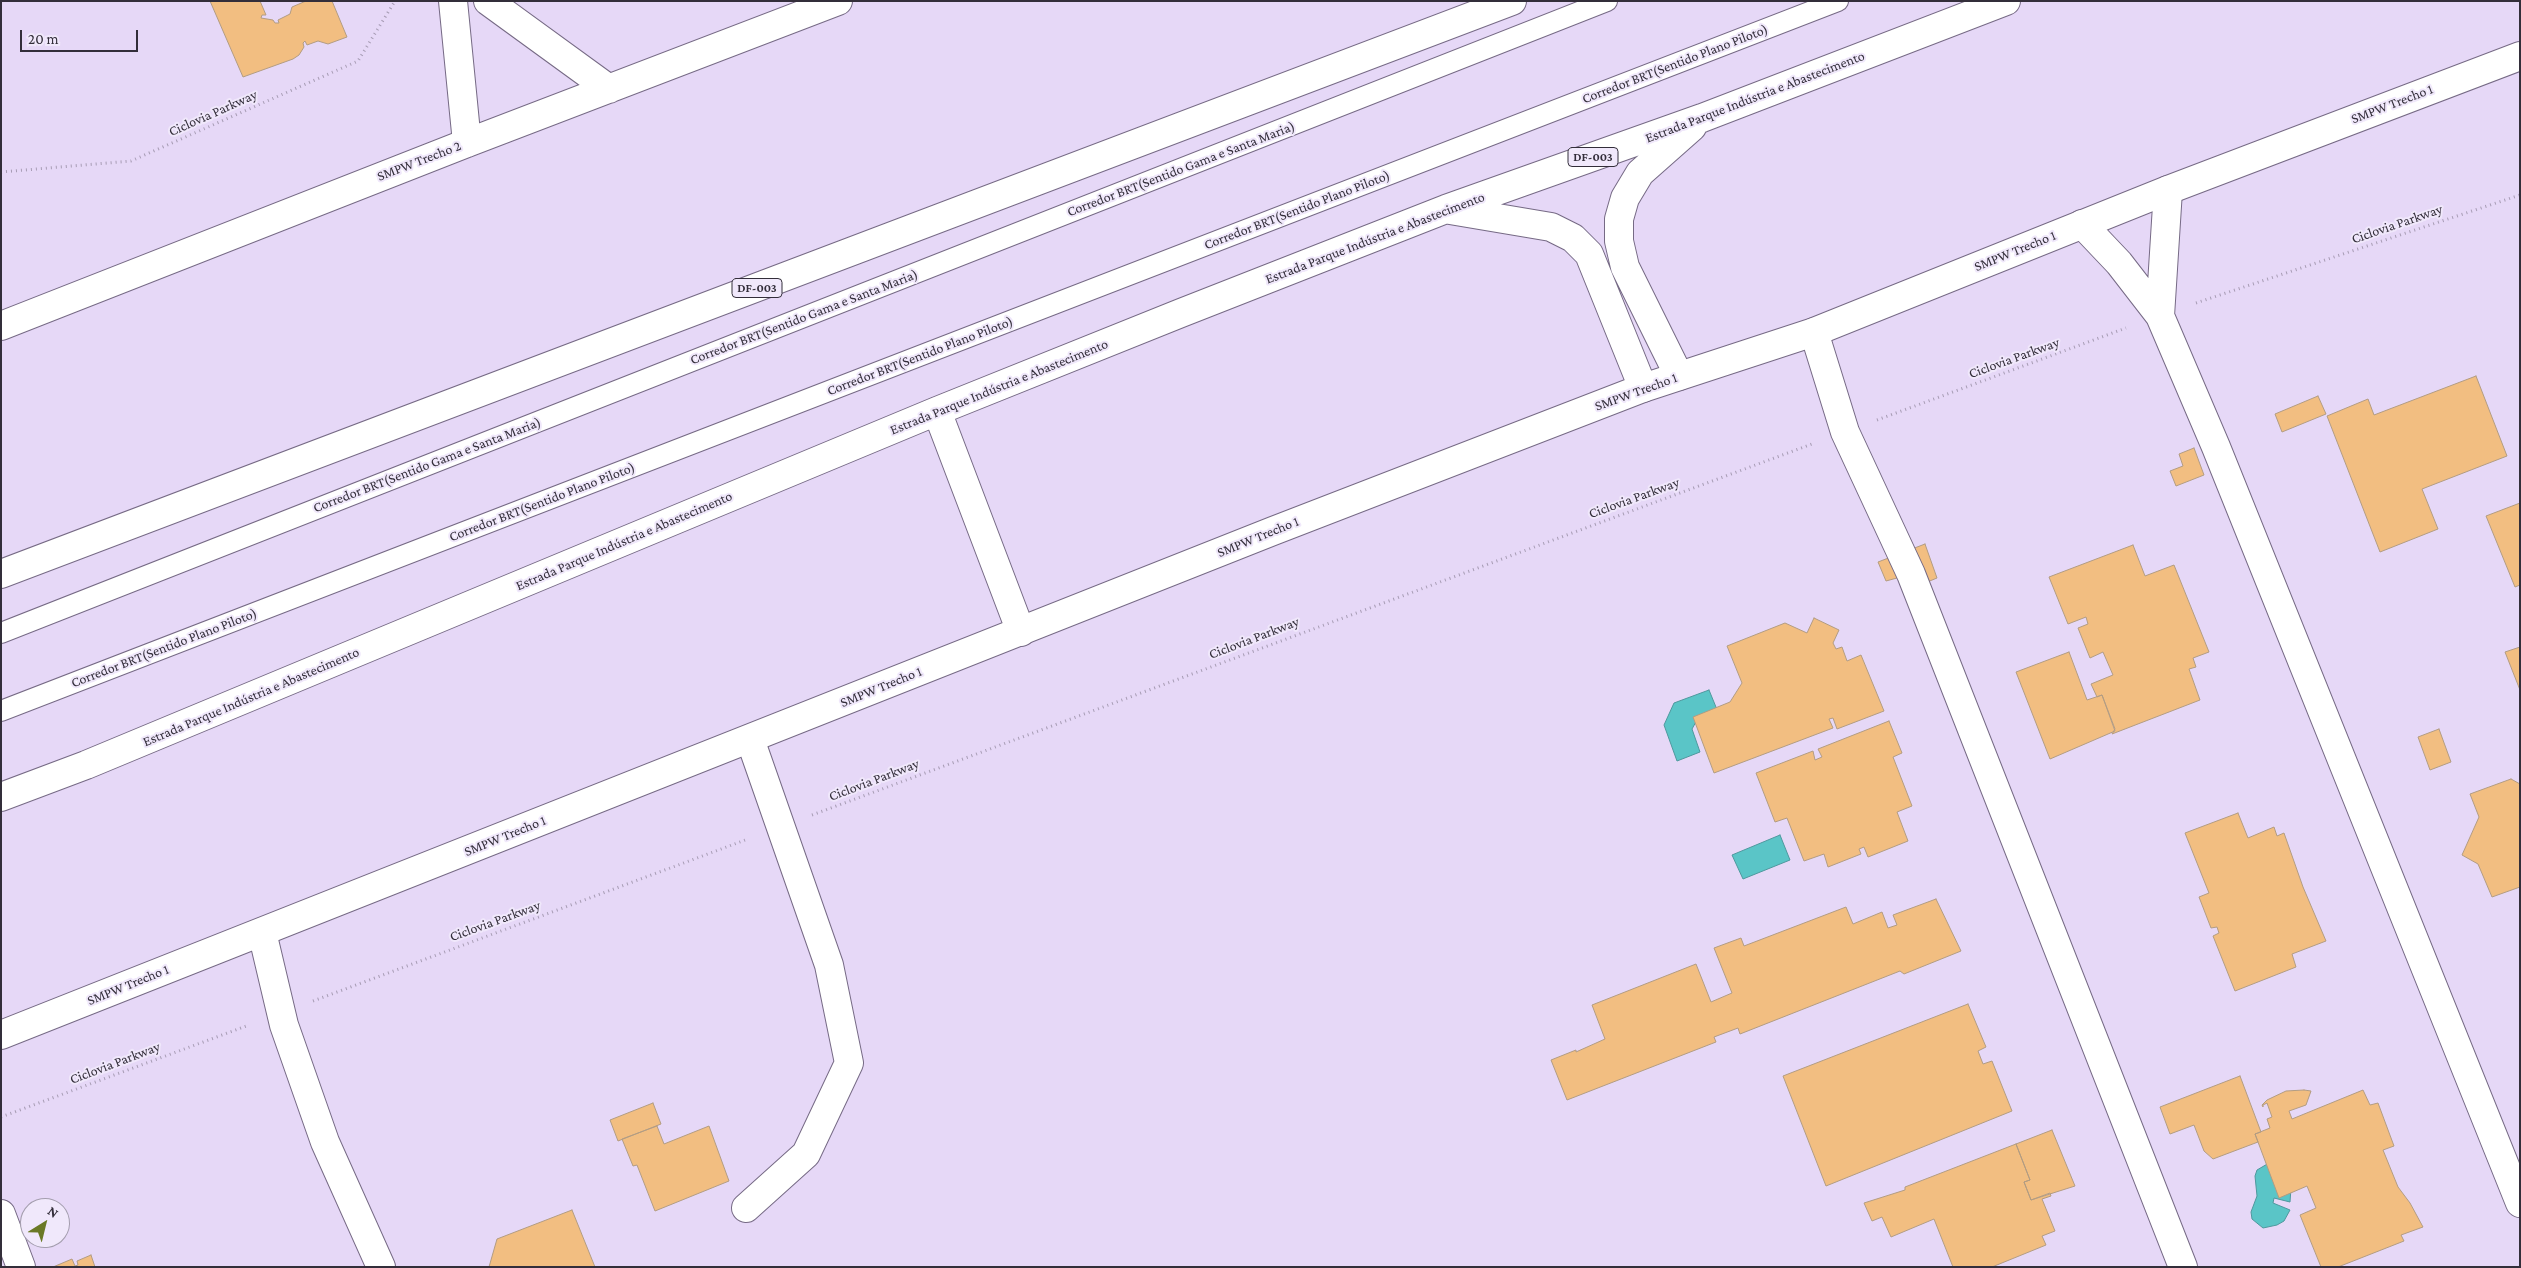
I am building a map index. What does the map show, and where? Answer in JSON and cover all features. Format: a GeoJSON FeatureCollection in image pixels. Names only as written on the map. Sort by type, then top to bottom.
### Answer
{"type":"FeatureCollection","features":[{"type":"Feature","properties":{"kind":"main road"},"geometry":{"type":"LineString","coordinates":[[453,1],[467,143]]}},
{"type":"Feature","properties":{"kind":"main road"},"geometry":{"type":"LineString","coordinates":[[488,1],[609,89]]}},
{"type":"Feature","properties":{"kind":"main road","name":"SMPW Trecho 2"},"geometry":{"type":"LineString","coordinates":[[1,326],[467,143],[838,1]]}},
{"type":"Feature","properties":{"kind":"main road","name":"DF-003"},"geometry":{"type":"LineString","coordinates":[[1,574],[1512,1]]}},
{"type":"Feature","properties":{"kind":"main road","name":"Estrada Parque Indústria e Abastecimento"},"geometry":{"type":"LineString","coordinates":[[1,797],[95,761],[937,411],[1446,209],[1702,118],[2006,1]]}},
{"type":"Feature","properties":{"kind":"main road","name":"SMPW Trecho 1"},"geometry":{"type":"LineString","coordinates":[[1,1035],[1283,527],[1643,388],[1814,332],[2168,190],[2520,56]]}},
{"type":"Feature","properties":{"kind":"main road"},"geometry":{"type":"LineString","coordinates":[[1679,376],[1624,268],[1619,241],[1619,219],[1625,198],[1640,173],[1702,118]]}},
{"type":"Feature","properties":{"kind":"main road"},"geometry":{"type":"LineString","coordinates":[[2160,316],[2168,190]]}},
{"type":"Feature","properties":{"kind":"main road"},"geometry":{"type":"LineString","coordinates":[[1446,209],[1551,227],[1573,238],[1588,254],[1643,388]]}},
{"type":"Feature","properties":{"kind":"main road"},"geometry":{"type":"LineString","coordinates":[[2082,224],[2119,263],[2160,316],[2216,447],[2520,1203]]}},
{"type":"Feature","properties":{"kind":"main road"},"geometry":{"type":"LineString","coordinates":[[1814,332],[1846,432],[1911,574],[2183,1267]]}},
{"type":"Feature","properties":{"kind":"main road"},"geometry":{"type":"LineString","coordinates":[[937,411],[1021,632]]}},
{"type":"Feature","properties":{"kind":"main road"},"geometry":{"type":"LineString","coordinates":[[746,1208],[806,1154],[849,1063],[829,965],[750,739]]}},
{"type":"Feature","properties":{"kind":"main road"},"geometry":{"type":"LineString","coordinates":[[262,932],[280,1013],[325,1142],[381,1267]]}},
{"type":"Feature","properties":{"kind":"main road"},"geometry":{"type":"LineString","coordinates":[[1,1214],[21,1267]]}},
{"type":"Feature","properties":{"kind":"lane","name":"Corredor BRT(Sentido Gama e Santa Maria)"},"geometry":{"type":"LineString","coordinates":[[1,633],[1607,1]]}},
{"type":"Feature","properties":{"kind":"lane","name":"Corredor BRT(Sentido Plano Piloto)"},"geometry":{"type":"LineString","coordinates":[[1,712],[1838,1]]}},
{"type":"Feature","properties":{"kind":"path","name":"Ciclovia Parkway"},"geometry":{"type":"LineString","coordinates":[[1,172],[130,161],[358,62],[395,1]]}},
{"type":"Feature","properties":{"kind":"path","name":"Ciclovia Parkway"},"geometry":{"type":"LineString","coordinates":[[1,1117],[1314,627],[2160,316],[2520,195]]}},
{"type":"Feature","properties":{"kind":"shaded area"},"geometry":{"type":"Polygon","coordinates":[[[1709,690],[1718,712],[1697,720],[1692,729],[1700,752],[1677,761],[1664,725],[1674,703],[1709,690]]]}},
{"type":"Feature","properties":{"kind":"shaded area"},"geometry":{"type":"Polygon","coordinates":[[[1780,835],[1790,860],[1743,879],[1732,855],[1780,835]]]}},
{"type":"Feature","properties":{"kind":"shaded area"},"geometry":{"type":"Polygon","coordinates":[[[2269,1163],[2291,1188],[2290,1202],[2274,1198],[2273,1203],[2290,1210],[2284,1221],[2277,1225],[2263,1228],[2252,1219],[2251,1212],[2257,1196],[2255,1176],[2257,1170],[2269,1163]]]}},
{"type":"Feature","properties":{"kind":"building"},"geometry":{"type":"Polygon","coordinates":[[[210,1],[260,1],[266,15],[262,15],[261,18],[279,23],[278,20],[290,14],[292,7],[306,1],[332,1],[347,37],[328,44],[318,41],[307,45],[305,41],[299,55],[293,59],[243,77],[210,1]]]}},
{"type":"Feature","properties":{"kind":"building"},"geometry":{"type":"Polygon","coordinates":[[[2476,376],[2507,456],[2422,489],[2438,529],[2380,552],[2327,416],[2368,399],[2374,415],[2476,376]]]}},
{"type":"Feature","properties":{"kind":"building"},"geometry":{"type":"Polygon","coordinates":[[[2318,396],[2326,414],[2282,432],[2275,414],[2318,396]]]}},
{"type":"Feature","properties":{"kind":"building"},"geometry":{"type":"Polygon","coordinates":[[[2194,448],[2204,475],[2176,486],[2170,471],[2183,466],[2179,454],[2194,448]]]}},
{"type":"Feature","properties":{"kind":"building"},"geometry":{"type":"Polygon","coordinates":[[[2520,503],[2520,585],[2515,587],[2486,516],[2520,503]]]}},
{"type":"Feature","properties":{"kind":"building"},"geometry":{"type":"Polygon","coordinates":[[[1925,544],[1937,578],[1920,585],[1897,578],[1886,581],[1878,562],[1925,544]]]}},
{"type":"Feature","properties":{"kind":"building"},"geometry":{"type":"Polygon","coordinates":[[[2133,545],[2145,576],[2174,565],[2209,652],[2193,658],[2196,667],[2189,669],[2200,700],[2112,734],[2115,729],[2102,695],[2097,697],[2091,684],[2113,675],[2103,652],[2090,658],[2078,628],[2088,624],[2086,617],[2068,624],[2049,577],[2133,545]]]}},
{"type":"Feature","properties":{"kind":"building"},"geometry":{"type":"Polygon","coordinates":[[[1814,618],[1839,630],[1833,643],[1836,649],[1842,647],[1847,661],[1861,655],[1884,711],[1837,729],[1833,718],[1829,719],[1833,728],[1714,773],[1693,717],[1730,702],[1742,683],[1727,646],[1785,623],[1807,633],[1814,618]]]}},
{"type":"Feature","properties":{"kind":"building"},"geometry":{"type":"Polygon","coordinates":[[[2520,647],[2520,690],[2505,652],[2520,647]]]}},
{"type":"Feature","properties":{"kind":"building"},"geometry":{"type":"Polygon","coordinates":[[[2069,652],[2087,700],[2102,695],[2115,731],[2050,759],[2016,672],[2069,652]]]}},
{"type":"Feature","properties":{"kind":"building"},"geometry":{"type":"Polygon","coordinates":[[[1889,721],[1902,753],[1893,757],[1912,806],[1897,812],[1908,841],[1868,857],[1864,847],[1859,849],[1861,854],[1828,867],[1824,854],[1804,861],[1787,818],[1775,822],[1756,773],[1813,751],[1815,760],[1822,757],[1818,749],[1889,721]]]}},
{"type":"Feature","properties":{"kind":"building"},"geometry":{"type":"Polygon","coordinates":[[[2439,729],[2451,762],[2430,770],[2418,737],[2439,729]]]}},
{"type":"Feature","properties":{"kind":"building"},"geometry":{"type":"Polygon","coordinates":[[[2511,779],[2520,784],[2520,887],[2492,897],[2478,864],[2462,855],[2479,817],[2470,794],[2511,779]]]}},
{"type":"Feature","properties":{"kind":"building"},"geometry":{"type":"Polygon","coordinates":[[[2238,813],[2248,838],[2274,827],[2277,836],[2284,833],[2303,887],[2326,941],[2292,954],[2296,967],[2235,991],[2213,936],[2219,933],[2217,927],[2211,928],[2199,897],[2209,893],[2185,833],[2238,813]]]}},
{"type":"Feature","properties":{"kind":"building"},"geometry":{"type":"Polygon","coordinates":[[[1936,899],[1961,951],[1904,974],[1900,971],[1740,1034],[1738,1028],[1714,1037],[1716,1042],[1567,1100],[1551,1060],[1576,1050],[1576,1052],[1605,1039],[1592,1005],[1696,964],[1711,1002],[1732,993],[1714,948],[1741,938],[1744,946],[1846,907],[1853,924],[1882,912],[1888,928],[1897,925],[1893,915],[1936,899]]]}},
{"type":"Feature","properties":{"kind":"building"},"geometry":{"type":"Polygon","coordinates":[[[1968,1004],[1986,1047],[1978,1051],[1983,1064],[1992,1061],[2012,1111],[1826,1186],[1783,1076],[1968,1004]]]}},
{"type":"Feature","properties":{"kind":"building"},"geometry":{"type":"Polygon","coordinates":[[[2240,1076],[2261,1132],[2255,1134],[2258,1142],[2213,1159],[2204,1151],[2194,1125],[2170,1134],[2160,1107],[2240,1076]]]}},
{"type":"Feature","properties":{"kind":"building"},"geometry":{"type":"Polygon","coordinates":[[[2363,1090],[2370,1105],[2378,1103],[2394,1146],[2383,1150],[2398,1187],[2410,1203],[2423,1227],[2401,1235],[2404,1241],[2338,1267],[2321,1267],[2300,1215],[2316,1208],[2307,1186],[2279,1198],[2255,1134],[2270,1128],[2267,1119],[2272,1117],[2267,1103],[2263,1107],[2262,1105],[2267,1100],[2286,1091],[2311,1091],[2306,1105],[2289,1111],[2292,1119],[2363,1090]]]}},
{"type":"Feature","properties":{"kind":"building"},"geometry":{"type":"Polygon","coordinates":[[[653,1103],[661,1124],[618,1141],[610,1120],[653,1103]]]}},
{"type":"Feature","properties":{"kind":"building"},"geometry":{"type":"Polygon","coordinates":[[[657,1126],[664,1144],[709,1126],[729,1181],[655,1211],[637,1165],[633,1166],[622,1139],[657,1126]]]}},
{"type":"Feature","properties":{"kind":"building"},"geometry":{"type":"Polygon","coordinates":[[[2052,1130],[2075,1186],[2031,1200],[2024,1182],[2030,1180],[2016,1144],[2052,1130]]]}},
{"type":"Feature","properties":{"kind":"building"},"geometry":{"type":"Polygon","coordinates":[[[2016,1144],[2030,1180],[2024,1182],[2031,1200],[2050,1193],[2051,1196],[2042,1199],[2055,1231],[2042,1236],[2046,1245],[1992,1267],[1953,1267],[1934,1219],[1891,1237],[1882,1217],[1872,1221],[1864,1203],[1905,1190],[1905,1187],[2016,1144]]]}},
{"type":"Feature","properties":{"kind":"building"},"geometry":{"type":"Polygon","coordinates":[[[572,1210],[595,1267],[489,1267],[497,1239],[572,1210]]]}},
{"type":"Feature","properties":{"kind":"building"},"geometry":{"type":"Polygon","coordinates":[[[91,1255],[95,1267],[53,1267],[72,1259],[75,1266],[78,1265],[77,1261],[91,1255]]]}}]}
